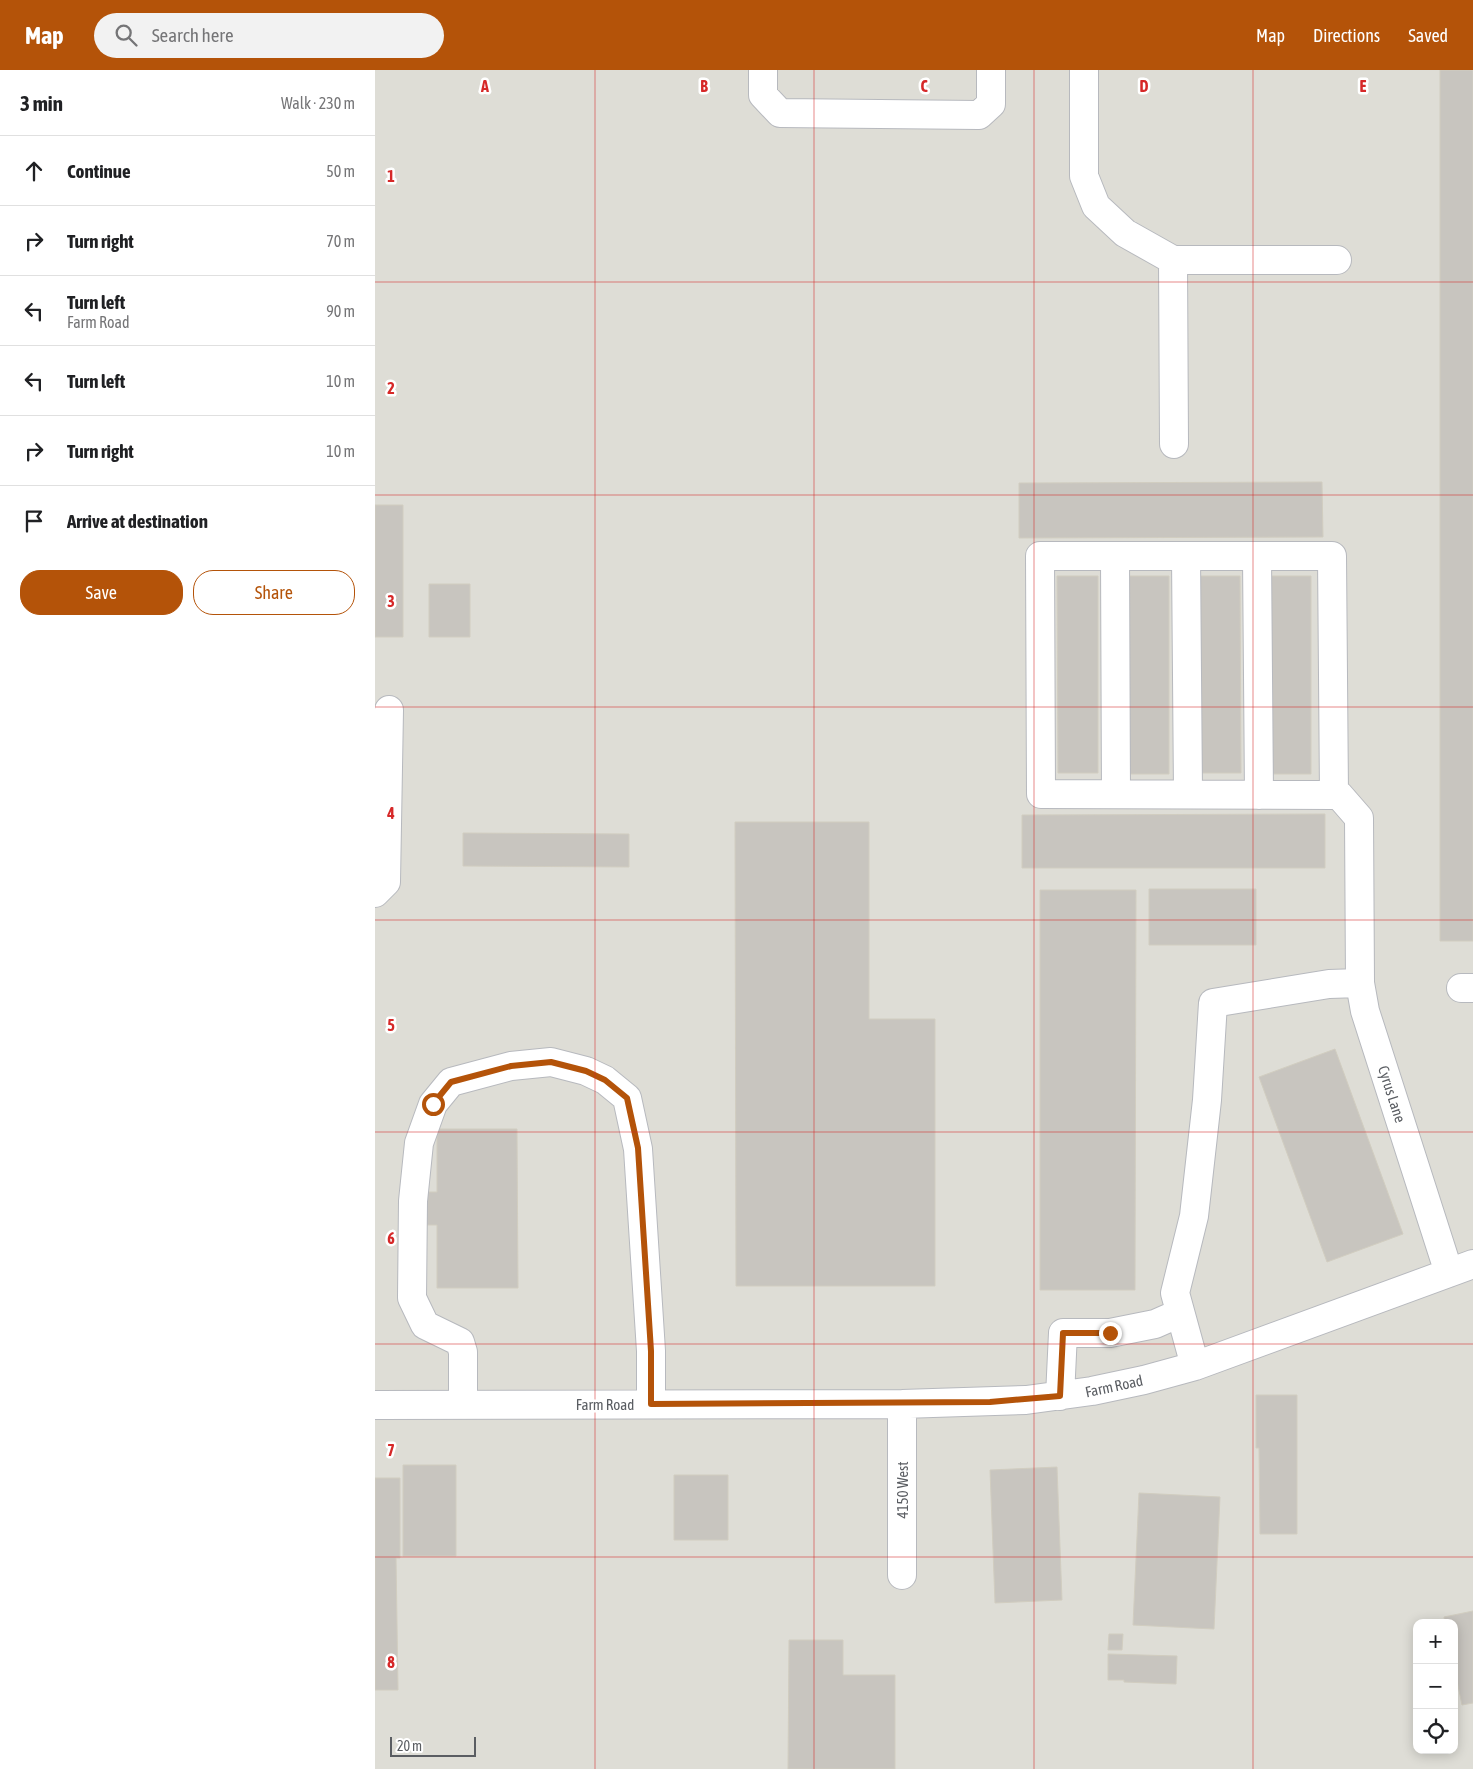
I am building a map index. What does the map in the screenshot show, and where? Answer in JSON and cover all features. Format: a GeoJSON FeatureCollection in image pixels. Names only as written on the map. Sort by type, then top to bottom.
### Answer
{"type":"FeatureCollection","features":[{"type":"Feature","properties":{"kind":"street"},"geometry":{"type":"LineString","coordinates":[[763,70],[763,95],[780,113],[979,116],[991,104],[991,70]]}},
{"type":"Feature","properties":{"kind":"street"},"geometry":{"type":"LineString","coordinates":[[1084,70],[1084,176],[1096,206],[1125,233],[1173,260],[1337,260]]}},
{"type":"Feature","properties":{"kind":"street"},"geometry":{"type":"LineString","coordinates":[[1173,260],[1174,444]]}},
{"type":"Feature","properties":{"kind":"street"},"geometry":{"type":"LineString","coordinates":[[1040,556],[1115,556],[1332,556],[1334,795],[1041,794],[1040,556]]}},
{"type":"Feature","properties":{"kind":"street"},"geometry":{"type":"LineString","coordinates":[[1115,556],[1116,794]]}},
{"type":"Feature","properties":{"kind":"street"},"geometry":{"type":"LineString","coordinates":[[1186,556],[1188,794]]}},
{"type":"Feature","properties":{"kind":"street"},"geometry":{"type":"LineString","coordinates":[[1257,556],[1259,795]]}},
{"type":"Feature","properties":{"kind":"street"},"geometry":{"type":"LineString","coordinates":[[375,893],[386,882],[389,710]]}},
{"type":"Feature","properties":{"kind":"street","name":"Cyrus Lane"},"geometry":{"type":"LineString","coordinates":[[1334,795],[1339,795],[1359,818],[1360,983],[1365,1011],[1461,1269]]}},
{"type":"Feature","properties":{"kind":"street"},"geometry":{"type":"LineString","coordinates":[[1195,1366],[1175,1293],[1194,1216],[1207,1100],[1213,1003],[1329,984],[1360,983]]}},
{"type":"Feature","properties":{"kind":"street"},"geometry":{"type":"LineString","coordinates":[[463,1404],[463,1352],[460,1342],[425,1325],[412,1298],[413,1201],[419,1143],[433,1104],[451,1082],[511,1066],[551,1062],[586,1071],[605,1080],[627,1098],[638,1148],[651,1351],[651,1404]]}},
{"type":"Feature","properties":{"kind":"street","name":"Farm Road"},"geometry":{"type":"LineString","coordinates":[[375,1405],[902,1404],[990,1402],[1060,1396],[1092,1391],[1195,1366],[1461,1269]]}},
{"type":"Feature","properties":{"kind":"street"},"geometry":{"type":"LineString","coordinates":[[1060,1396],[1063,1333],[1110,1333],[1155,1324],[1180,1313]]}},
{"type":"Feature","properties":{"kind":"street","name":"4150 West"},"geometry":{"type":"LineString","coordinates":[[902,1404],[902,1576]]}},
{"type":"Feature","properties":{"kind":"shaded area"},"geometry":{"type":"Polygon","coordinates":[[[375,70],[1473,70],[1473,1769],[375,1769],[375,70]]]}},
{"type":"Feature","properties":{"kind":"building"},"geometry":{"type":"Polygon","coordinates":[[[1440,70],[1473,70],[1473,941],[1440,941],[1440,70]]]}},
{"type":"Feature","properties":{"kind":"building"},"geometry":{"type":"Polygon","coordinates":[[[1322,482],[1323,537],[1019,538],[1019,483],[1322,482]]]}},
{"type":"Feature","properties":{"kind":"building"},"geometry":{"type":"Polygon","coordinates":[[[375,505],[403,505],[403,637],[375,637],[375,505]]]}},
{"type":"Feature","properties":{"kind":"building"},"geometry":{"type":"Polygon","coordinates":[[[1057,576],[1098,576],[1098,773],[1058,773],[1057,576]]]}},
{"type":"Feature","properties":{"kind":"building"},"geometry":{"type":"Polygon","coordinates":[[[1129,576],[1169,576],[1169,774],[1129,774],[1129,576]]]}},
{"type":"Feature","properties":{"kind":"building"},"geometry":{"type":"Polygon","coordinates":[[[1200,576],[1240,576],[1241,773],[1200,773],[1200,576]]]}},
{"type":"Feature","properties":{"kind":"building"},"geometry":{"type":"Polygon","coordinates":[[[1271,576],[1311,576],[1311,774],[1271,774],[1271,576]]]}},
{"type":"Feature","properties":{"kind":"building"},"geometry":{"type":"Polygon","coordinates":[[[429,584],[470,584],[470,637],[429,637],[429,584]]]}},
{"type":"Feature","properties":{"kind":"building"},"geometry":{"type":"Polygon","coordinates":[[[1325,814],[1325,868],[1022,868],[1022,815],[1325,814]]]}},
{"type":"Feature","properties":{"kind":"building"},"geometry":{"type":"Polygon","coordinates":[[[735,822],[869,822],[869,1019],[935,1019],[935,1286],[736,1286],[735,822]]]}},
{"type":"Feature","properties":{"kind":"building"},"geometry":{"type":"Polygon","coordinates":[[[463,833],[629,834],[629,867],[463,866],[463,833]]]}},
{"type":"Feature","properties":{"kind":"building"},"geometry":{"type":"Polygon","coordinates":[[[1149,889],[1256,889],[1256,945],[1149,945],[1149,889]]]}},
{"type":"Feature","properties":{"kind":"building"},"geometry":{"type":"Polygon","coordinates":[[[1040,890],[1136,890],[1135,1290],[1040,1290],[1040,890]]]}},
{"type":"Feature","properties":{"kind":"building"},"geometry":{"type":"Polygon","coordinates":[[[1335,1049],[1403,1234],[1327,1262],[1259,1077],[1335,1049]]]}},
{"type":"Feature","properties":{"kind":"building"},"geometry":{"type":"Polygon","coordinates":[[[437,1129],[517,1129],[518,1288],[437,1288],[437,1225],[418,1225],[418,1192],[437,1192],[437,1129]]]}},
{"type":"Feature","properties":{"kind":"building"},"geometry":{"type":"Polygon","coordinates":[[[1256,1395],[1297,1395],[1297,1534],[1260,1534],[1259,1448],[1256,1448],[1256,1395]]]}},
{"type":"Feature","properties":{"kind":"building"},"geometry":{"type":"Polygon","coordinates":[[[403,1465],[456,1465],[456,1556],[403,1556],[403,1465]]]}},
{"type":"Feature","properties":{"kind":"building"},"geometry":{"type":"Polygon","coordinates":[[[1057,1467],[1062,1600],[995,1603],[990,1470],[1057,1467]]]}},
{"type":"Feature","properties":{"kind":"building"},"geometry":{"type":"Polygon","coordinates":[[[674,1475],[728,1475],[728,1540],[674,1540],[674,1475]]]}},
{"type":"Feature","properties":{"kind":"building"},"geometry":{"type":"Polygon","coordinates":[[[375,1478],[400,1478],[400,1558],[396,1558],[398,1690],[375,1690],[375,1478]]]}},
{"type":"Feature","properties":{"kind":"building"},"geometry":{"type":"Polygon","coordinates":[[[1139,1493],[1220,1497],[1214,1629],[1133,1625],[1139,1493]]]}},
{"type":"Feature","properties":{"kind":"building"},"geometry":{"type":"Polygon","coordinates":[[[1473,1611],[1473,1703],[1462,1705],[1458,1686],[1458,1619],[1444,1619],[1444,1617],[1473,1611]]]}},
{"type":"Feature","properties":{"kind":"building"},"geometry":{"type":"Polygon","coordinates":[[[1109,1634],[1123,1634],[1122,1650],[1108,1650],[1109,1634]]]}},
{"type":"Feature","properties":{"kind":"building"},"geometry":{"type":"Polygon","coordinates":[[[789,1640],[843,1640],[843,1675],[895,1675],[895,1769],[788,1769],[789,1640]]]}},
{"type":"Feature","properties":{"kind":"building"},"geometry":{"type":"Polygon","coordinates":[[[1108,1654],[1177,1656],[1176,1684],[1108,1680],[1108,1654]]]}},
{"type":"Feature","properties":{"kind":"route"},"geometry":{"type":"LineString","coordinates":[[433,1104],[451,1082],[511,1066],[551,1062],[586,1071],[605,1080],[627,1098],[638,1148],[651,1351],[651,1404],[902,1404],[990,1402],[1060,1396],[1063,1333],[1110,1333]]}}]}
